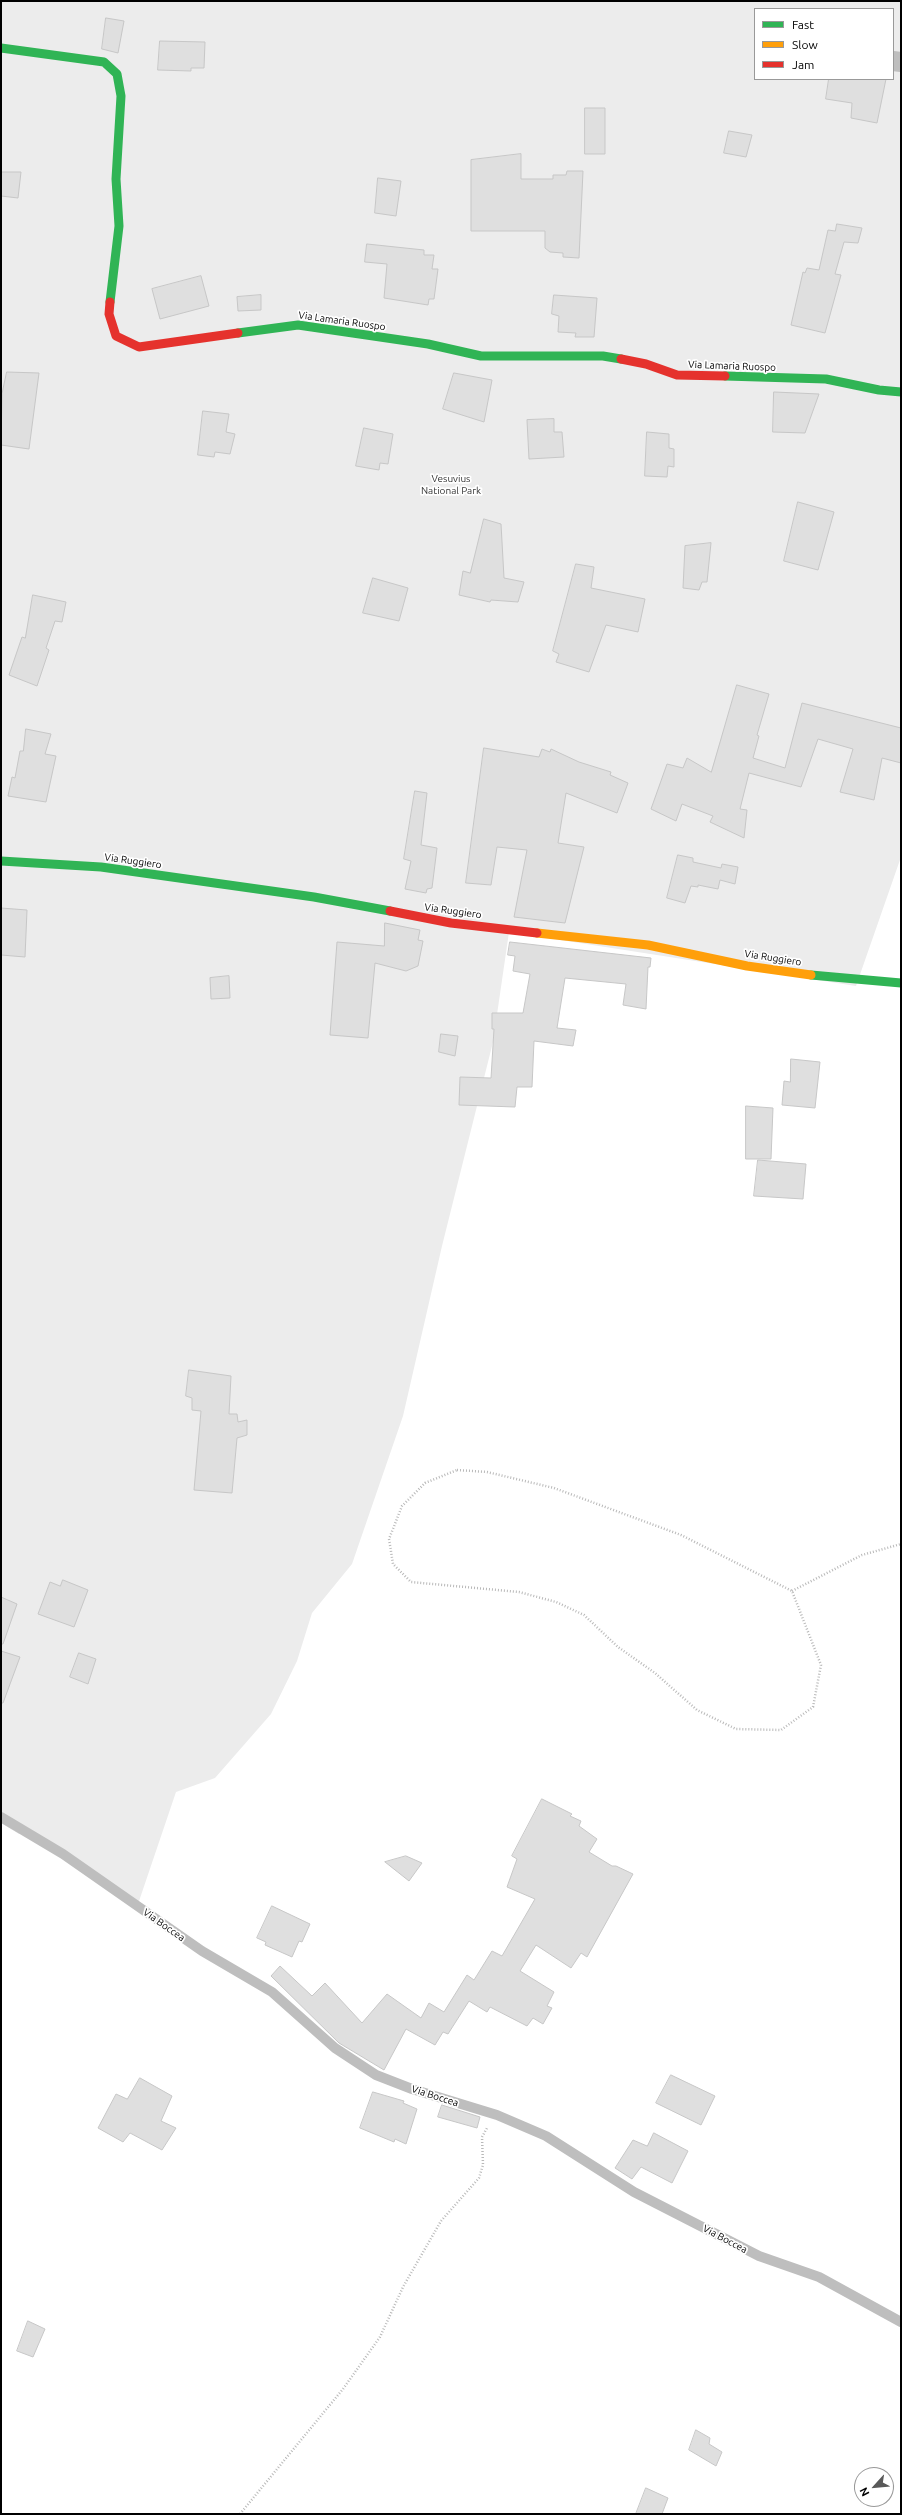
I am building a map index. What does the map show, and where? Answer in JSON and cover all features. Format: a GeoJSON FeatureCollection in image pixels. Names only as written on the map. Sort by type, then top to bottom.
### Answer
{"type":"FeatureCollection","features":[{"type":"Feature","properties":{"kind":"street","name":"Via Lamaria Ruospo"},"geometry":{"type":"LineString","coordinates":[[1,48],[104,62],[117,74],[121,96],[116,179],[119,226],[109,314],[116,336],[138,347],[298,325],[428,344],[481,356],[603,356],[646,364],[677,375],[826,379],[901,392]]}},
{"type":"Feature","properties":{"kind":"street","name":"Via Ruggiero"},"geometry":{"type":"LineString","coordinates":[[1,861],[101,867],[314,897],[451,923],[648,945],[747,966],[831,978],[901,983]]}},
{"type":"Feature","properties":{"kind":"lane","name":"Via Boccea"},"geometry":{"type":"LineString","coordinates":[[1,1817],[63,1854],[202,1951],[272,1992],[335,2048],[376,2075],[412,2089],[497,2115],[546,2136],[634,2192],[759,2256],[819,2277],[901,2322]]}},
{"type":"Feature","properties":{"kind":"path"},"geometry":{"type":"LineString","coordinates":[[457,1470],[487,1472],[554,1488],[681,1535],[792,1591],[821,1665],[813,1707],[780,1730],[736,1729],[697,1710],[655,1673],[618,1647],[584,1614],[556,1602],[519,1592],[411,1582],[393,1564],[389,1539],[402,1506],[425,1483],[457,1470]]}},
{"type":"Feature","properties":{"kind":"path"},"geometry":{"type":"LineString","coordinates":[[792,1591],[862,1555],[901,1544]]}},
{"type":"Feature","properties":{"kind":"path"},"geometry":{"type":"LineString","coordinates":[[240,2514],[343,2389],[380,2337],[403,2287],[441,2221],[461,2201],[480,2178],[483,2165],[482,2137],[486,2128],[497,2115]]}},
{"type":"Feature","properties":{"kind":"green space","name":"Vesuvius National Park"},"geometry":{"type":"Polygon","coordinates":[[[1,1],[901,1],[901,857],[856,986],[509,932],[493,1042],[442,1246],[403,1416],[352,1564],[312,1613],[297,1661],[271,1714],[215,1778],[176,1792],[136,1910],[29,1833],[19,1834],[1,1823],[1,1]]]}},
{"type":"Feature","properties":{"kind":"building"},"geometry":{"type":"Polygon","coordinates":[[[106,18],[124,21],[118,53],[102,49],[106,18]]]}},
{"type":"Feature","properties":{"kind":"building"},"geometry":{"type":"Polygon","coordinates":[[[160,41],[205,42],[204,68],[191,68],[191,71],[158,70],[160,41]]]}},
{"type":"Feature","properties":{"kind":"building"},"geometry":{"type":"Polygon","coordinates":[[[829,80],[886,80],[877,123],[851,118],[852,103],[826,99],[829,80]]]}},
{"type":"Feature","properties":{"kind":"building"},"geometry":{"type":"Polygon","coordinates":[[[585,108],[605,108],[605,154],[585,154],[585,108]]]}},
{"type":"Feature","properties":{"kind":"building"},"geometry":{"type":"Polygon","coordinates":[[[729,131],[752,135],[746,157],[724,153],[729,131]]]}},
{"type":"Feature","properties":{"kind":"building"},"geometry":{"type":"Polygon","coordinates":[[[521,154],[521,179],[553,179],[553,175],[566,175],[567,171],[583,171],[579,258],[563,257],[563,253],[550,252],[545,248],[545,231],[471,231],[471,160],[521,154]]]}},
{"type":"Feature","properties":{"kind":"building"},"geometry":{"type":"Polygon","coordinates":[[[1,172],[21,172],[18,198],[1,196],[1,172]]]}},
{"type":"Feature","properties":{"kind":"building"},"geometry":{"type":"Polygon","coordinates":[[[378,178],[401,181],[396,216],[375,213],[378,178]]]}},
{"type":"Feature","properties":{"kind":"building"},"geometry":{"type":"Polygon","coordinates":[[[837,224],[862,228],[858,243],[844,242],[835,274],[841,275],[825,333],[791,325],[803,272],[805,273],[807,268],[819,270],[828,230],[835,231],[837,224]]]}},
{"type":"Feature","properties":{"kind":"building"},"geometry":{"type":"Polygon","coordinates":[[[367,244],[424,250],[424,255],[434,255],[432,269],[438,269],[434,299],[429,299],[428,305],[384,298],[387,264],[365,262],[367,244]]]}},
{"type":"Feature","properties":{"kind":"building"},"geometry":{"type":"Polygon","coordinates":[[[201,276],[209,306],[160,319],[152,289],[201,276]]]}},
{"type":"Feature","properties":{"kind":"building"},"geometry":{"type":"Polygon","coordinates":[[[261,295],[261,310],[238,311],[237,297],[261,295]]]}},
{"type":"Feature","properties":{"kind":"building"},"geometry":{"type":"Polygon","coordinates":[[[554,295],[597,298],[594,337],[575,337],[576,333],[558,332],[559,316],[552,314],[554,295]]]}},
{"type":"Feature","properties":{"kind":"building"},"geometry":{"type":"Polygon","coordinates":[[[7,372],[39,373],[29,449],[1,445],[2,394],[7,372]]]}},
{"type":"Feature","properties":{"kind":"building"},"geometry":{"type":"Polygon","coordinates":[[[454,373],[492,380],[484,422],[443,409],[454,373]]]}},
{"type":"Feature","properties":{"kind":"building"},"geometry":{"type":"Polygon","coordinates":[[[774,392],[819,394],[805,433],[773,432],[774,392]]]}},
{"type":"Feature","properties":{"kind":"building"},"geometry":{"type":"Polygon","coordinates":[[[203,411],[229,414],[226,432],[235,434],[230,454],[215,452],[214,457],[198,455],[203,411]]]}},
{"type":"Feature","properties":{"kind":"building"},"geometry":{"type":"Polygon","coordinates":[[[554,419],[554,432],[562,432],[564,457],[529,459],[527,420],[554,419]]]}},
{"type":"Feature","properties":{"kind":"building"},"geometry":{"type":"Polygon","coordinates":[[[364,428],[393,434],[388,464],[380,463],[379,470],[356,466],[364,428]]]}},
{"type":"Feature","properties":{"kind":"building"},"geometry":{"type":"Polygon","coordinates":[[[647,432],[669,434],[669,448],[674,449],[674,467],[668,466],[667,477],[645,476],[647,432]]]}},
{"type":"Feature","properties":{"kind":"building"},"geometry":{"type":"Polygon","coordinates":[[[798,502],[834,512],[818,570],[784,561],[798,502]]]}},
{"type":"Feature","properties":{"kind":"building"},"geometry":{"type":"Polygon","coordinates":[[[484,519],[501,524],[504,578],[524,582],[518,602],[491,600],[490,602],[459,595],[463,571],[470,573],[484,519]]]}},
{"type":"Feature","properties":{"kind":"building"},"geometry":{"type":"Polygon","coordinates":[[[711,543],[707,582],[702,582],[699,590],[683,588],[685,546],[711,543]]]}},
{"type":"Feature","properties":{"kind":"building"},"geometry":{"type":"Polygon","coordinates":[[[576,564],[594,567],[591,588],[645,599],[638,632],[606,625],[589,672],[556,662],[559,654],[553,651],[576,564]]]}},
{"type":"Feature","properties":{"kind":"building"},"geometry":{"type":"Polygon","coordinates":[[[373,578],[408,588],[399,621],[363,613],[373,578]]]}},
{"type":"Feature","properties":{"kind":"building"},"geometry":{"type":"Polygon","coordinates":[[[33,595],[66,602],[62,622],[55,621],[46,648],[49,650],[37,686],[9,675],[22,637],[25,638],[33,595]]]}},
{"type":"Feature","properties":{"kind":"building"},"geometry":{"type":"Polygon","coordinates":[[[737,685],[769,694],[757,735],[759,736],[753,758],[785,768],[802,703],[901,728],[901,763],[882,758],[874,800],[840,792],[853,749],[818,739],[801,787],[749,773],[740,809],[747,810],[744,838],[710,822],[713,816],[682,804],[676,821],[651,809],[667,764],[683,768],[687,758],[711,772],[737,685]]]}},
{"type":"Feature","properties":{"kind":"building"},"geometry":{"type":"Polygon","coordinates":[[[26,729],[51,734],[45,754],[56,756],[46,802],[8,796],[12,777],[15,778],[20,751],[23,751],[26,729]]]}},
{"type":"Feature","properties":{"kind":"building"},"geometry":{"type":"Polygon","coordinates":[[[484,748],[539,757],[542,749],[550,752],[551,749],[579,762],[611,772],[610,775],[628,783],[617,813],[566,793],[558,843],[584,847],[565,923],[514,917],[527,850],[497,847],[491,885],[466,883],[484,748]]]}},
{"type":"Feature","properties":{"kind":"building"},"geometry":{"type":"Polygon","coordinates":[[[415,791],[427,793],[421,845],[437,848],[432,888],[427,889],[426,893],[405,889],[411,861],[404,859],[415,791]]]}},
{"type":"Feature","properties":{"kind":"building"},"geometry":{"type":"Polygon","coordinates":[[[678,855],[693,858],[693,862],[721,868],[722,864],[738,867],[735,884],[720,880],[718,889],[698,885],[698,887],[691,886],[685,903],[667,898],[678,855]]]}},
{"type":"Feature","properties":{"kind":"building"},"geometry":{"type":"Polygon","coordinates":[[[1,908],[27,910],[25,957],[1,955],[1,908]]]}},
{"type":"Feature","properties":{"kind":"building"},"geometry":{"type":"Polygon","coordinates":[[[385,923],[420,930],[418,940],[423,941],[418,966],[406,971],[375,963],[368,1038],[330,1035],[337,942],[384,946],[385,923]]]}},
{"type":"Feature","properties":{"kind":"building"},"geometry":{"type":"Polygon","coordinates":[[[510,942],[651,958],[650,967],[648,967],[646,1009],[623,1005],[626,984],[565,978],[557,1028],[576,1030],[573,1046],[534,1041],[532,1087],[517,1087],[515,1107],[459,1105],[460,1077],[491,1078],[494,1029],[492,1029],[492,1013],[523,1013],[530,974],[513,971],[515,956],[508,955],[510,942]]]}},
{"type":"Feature","properties":{"kind":"building"},"geometry":{"type":"Polygon","coordinates":[[[229,976],[230,998],[211,999],[210,978],[229,976]]]}},
{"type":"Feature","properties":{"kind":"building"},"geometry":{"type":"Polygon","coordinates":[[[441,1034],[458,1036],[455,1056],[439,1052],[441,1034]]]}},
{"type":"Feature","properties":{"kind":"building"},"geometry":{"type":"Polygon","coordinates":[[[791,1059],[820,1062],[815,1108],[782,1105],[784,1081],[790,1082],[791,1059]]]}},
{"type":"Feature","properties":{"kind":"building"},"geometry":{"type":"Polygon","coordinates":[[[746,1106],[773,1108],[771,1159],[746,1159],[746,1106]]]}},
{"type":"Feature","properties":{"kind":"building"},"geometry":{"type":"Polygon","coordinates":[[[758,1160],[806,1164],[803,1199],[754,1196],[758,1160]]]}},
{"type":"Feature","properties":{"kind":"building"},"geometry":{"type":"Polygon","coordinates":[[[189,1370],[231,1376],[229,1414],[237,1414],[238,1422],[247,1420],[247,1435],[237,1438],[232,1493],[194,1490],[201,1411],[192,1410],[192,1398],[186,1396],[189,1370]]]}},
{"type":"Feature","properties":{"kind":"building"},"geometry":{"type":"Polygon","coordinates":[[[63,1580],[88,1590],[74,1627],[38,1614],[50,1582],[60,1586],[63,1580]]]}},
{"type":"Feature","properties":{"kind":"building"},"geometry":{"type":"Polygon","coordinates":[[[1,1597],[17,1604],[3,1644],[1,1644],[1,1597]]]}},
{"type":"Feature","properties":{"kind":"building"},"geometry":{"type":"Polygon","coordinates":[[[1,1651],[20,1657],[3,1703],[1,1703],[1,1651]]]}},
{"type":"Feature","properties":{"kind":"building"},"geometry":{"type":"Polygon","coordinates":[[[79,1653],[96,1659],[88,1684],[70,1677],[79,1653]]]}},
{"type":"Feature","properties":{"kind":"building"},"geometry":{"type":"Polygon","coordinates":[[[542,1799],[572,1814],[570,1816],[581,1821],[579,1826],[597,1839],[589,1852],[612,1866],[616,1866],[633,1874],[587,1957],[581,1953],[571,1968],[536,1945],[520,1971],[554,1992],[547,2006],[552,2008],[543,2024],[533,2018],[527,2026],[490,2007],[487,2012],[469,2001],[448,2034],[443,2032],[435,2045],[406,2029],[384,2070],[339,2043],[271,1976],[280,1966],[312,1996],[325,1983],[362,2023],[387,1994],[421,2018],[429,2003],[444,2012],[467,1975],[474,1980],[492,1951],[502,1956],[535,1899],[507,1887],[517,1859],[512,1856],[542,1799]]]}},
{"type":"Feature","properties":{"kind":"building"},"geometry":{"type":"Polygon","coordinates":[[[406,1856],[422,1863],[409,1881],[385,1862],[406,1856]]]}},
{"type":"Feature","properties":{"kind":"building"},"geometry":{"type":"Polygon","coordinates":[[[272,1906],[310,1924],[302,1942],[299,1941],[292,1957],[265,1945],[266,1942],[257,1938],[272,1906]]]}},
{"type":"Feature","properties":{"kind":"building"},"geometry":{"type":"Polygon","coordinates":[[[671,2075],[715,2096],[701,2125],[656,2103],[671,2075]]]}},
{"type":"Feature","properties":{"kind":"building"},"geometry":{"type":"Polygon","coordinates":[[[140,2078],[172,2096],[161,2121],[176,2128],[162,2150],[130,2133],[123,2142],[98,2128],[116,2094],[127,2099],[140,2078]]]}},
{"type":"Feature","properties":{"kind":"building"},"geometry":{"type":"Polygon","coordinates":[[[373,2092],[404,2101],[403,2103],[417,2109],[406,2144],[395,2139],[394,2142],[360,2128],[373,2092]]]}},
{"type":"Feature","properties":{"kind":"building"},"geometry":{"type":"Polygon","coordinates":[[[442,2105],[480,2117],[477,2128],[438,2117],[442,2105]]]}},
{"type":"Feature","properties":{"kind":"building"},"geometry":{"type":"Polygon","coordinates":[[[654,2133],[688,2151],[672,2183],[641,2167],[632,2179],[615,2168],[633,2140],[647,2146],[654,2133]]]}},
{"type":"Feature","properties":{"kind":"building"},"geometry":{"type":"Polygon","coordinates":[[[28,2321],[45,2329],[33,2357],[17,2351],[28,2321]]]}},
{"type":"Feature","properties":{"kind":"building"},"geometry":{"type":"Polygon","coordinates":[[[696,2430],[710,2438],[709,2444],[722,2452],[716,2466],[689,2450],[696,2430]]]}},
{"type":"Feature","properties":{"kind":"building"},"geometry":{"type":"Polygon","coordinates":[[[646,2488],[668,2498],[662,2514],[636,2514],[646,2488]]]}},
{"type":"Feature","properties":{"kind":"traffic: fast"},"geometry":{"type":"LineString","coordinates":[[1,48],[104,62],[117,74],[121,96],[116,179],[119,226],[110,302]]}},
{"type":"Feature","properties":{"kind":"traffic: fast"},"geometry":{"type":"LineString","coordinates":[[238,333],[298,325],[428,344],[481,356],[603,356],[621,359]]}},
{"type":"Feature","properties":{"kind":"traffic: fast"},"geometry":{"type":"LineString","coordinates":[[725,376],[826,379],[879,390],[901,392]]}},
{"type":"Feature","properties":{"kind":"traffic: fast"},"geometry":{"type":"LineString","coordinates":[[1,861],[101,867],[314,897],[390,911]]}},
{"type":"Feature","properties":{"kind":"traffic: fast"},"geometry":{"type":"LineString","coordinates":[[811,975],[901,983]]}},
{"type":"Feature","properties":{"kind":"traffic: slow"},"geometry":{"type":"LineString","coordinates":[[537,933],[648,945],[747,966],[811,975]]}},
{"type":"Feature","properties":{"kind":"traffic: jam"},"geometry":{"type":"LineString","coordinates":[[110,302],[109,314],[116,336],[139,347],[238,333]]}},
{"type":"Feature","properties":{"kind":"traffic: jam"},"geometry":{"type":"LineString","coordinates":[[621,359],[646,364],[677,375],[725,376]]}},
{"type":"Feature","properties":{"kind":"traffic: jam"},"geometry":{"type":"LineString","coordinates":[[390,911],[451,923],[537,933]]}}]}
